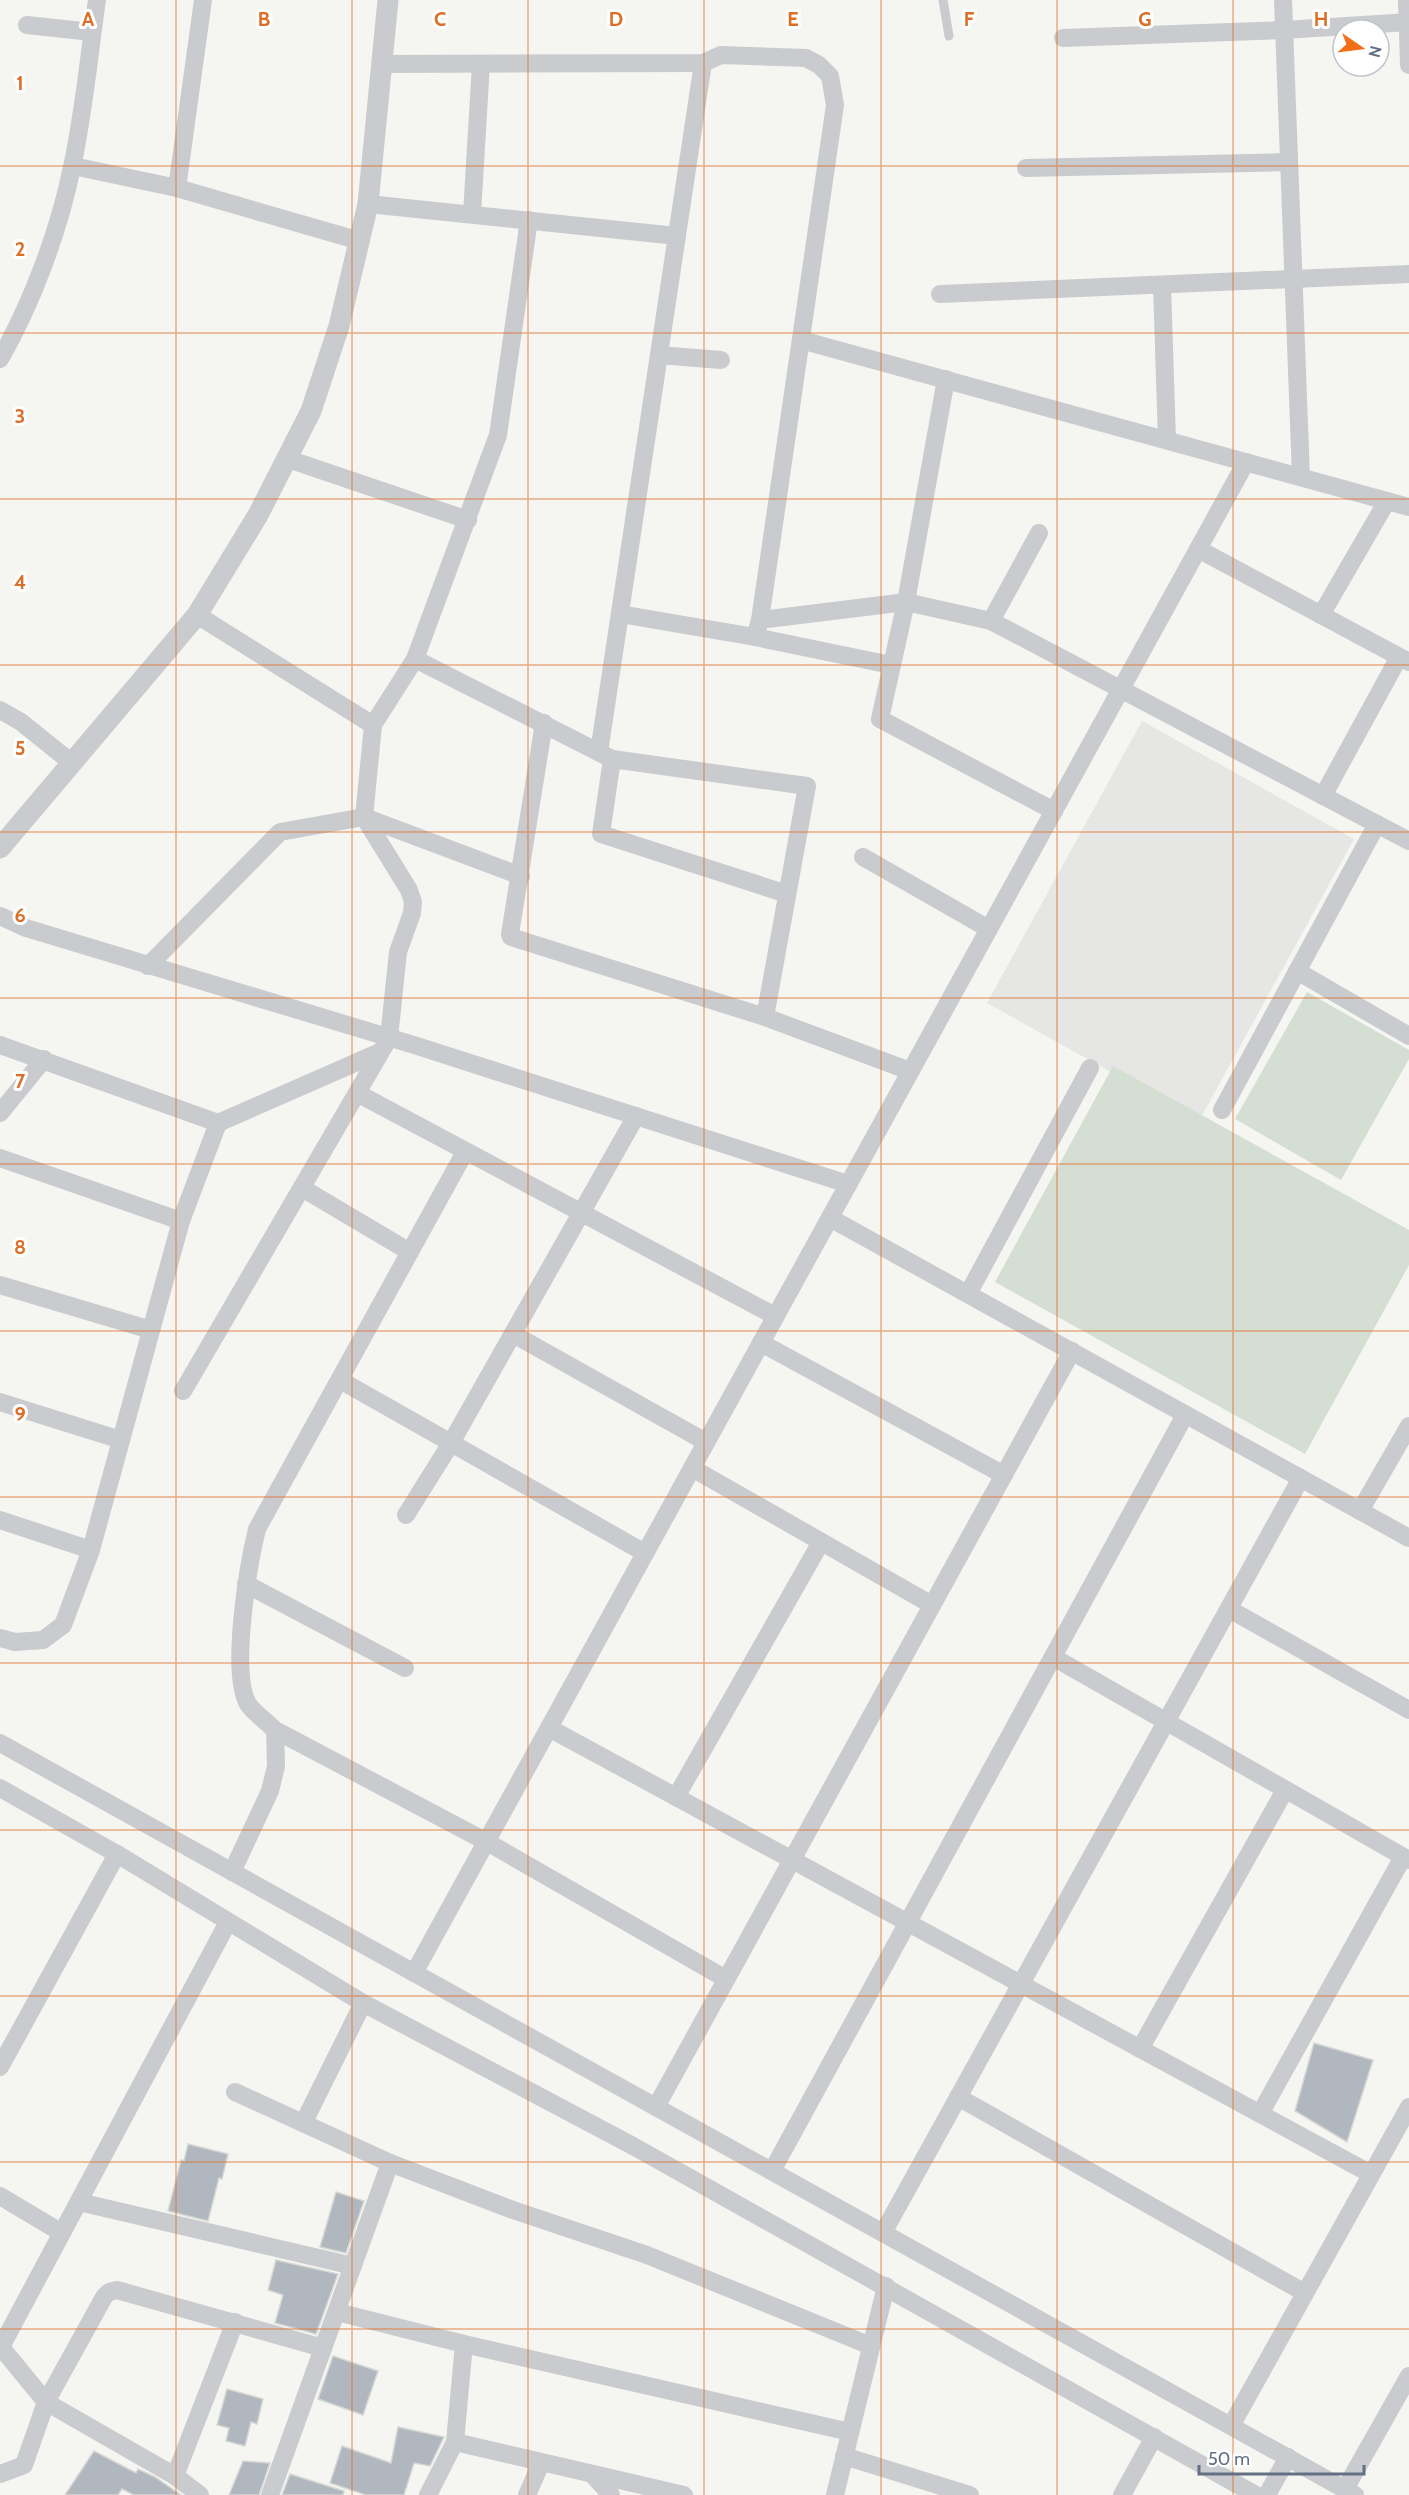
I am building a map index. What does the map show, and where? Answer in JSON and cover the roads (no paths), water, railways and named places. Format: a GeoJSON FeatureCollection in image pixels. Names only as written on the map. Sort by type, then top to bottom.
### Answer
{"type":"FeatureCollection","features":[{"type":"Feature","properties":{"kind":"street"},"geometry":{"type":"LineString","coordinates":[[0,359],[39,276],[73,166],[97,0]]}},
{"type":"Feature","properties":{"kind":"street"},"geometry":{"type":"LineString","coordinates":[[177,188],[203,0]]}},
{"type":"Feature","properties":{"kind":"street"},"geometry":{"type":"LineString","coordinates":[[0,848],[197,615],[238,550],[288,459],[314,400],[339,326],[360,241],[368,204],[388,0]]}},
{"type":"Feature","properties":{"kind":"street"},"geometry":{"type":"LineString","coordinates":[[1283,0],[1301,477]]}},
{"type":"Feature","properties":{"kind":"street"},"geometry":{"type":"LineString","coordinates":[[1407,0],[1409,65]]}},
{"type":"Feature","properties":{"kind":"street"},"geometry":{"type":"LineString","coordinates":[[1063,38],[1284,30],[1408,22]]}},
{"type":"Feature","properties":{"kind":"street"},"geometry":{"type":"LineString","coordinates":[[27,25],[93,32]]}},
{"type":"Feature","properties":{"kind":"street"},"geometry":{"type":"LineString","coordinates":[[382,64],[703,63],[721,55],[806,58],[819,65],[830,76],[835,105],[758,628]]}},
{"type":"Feature","properties":{"kind":"street"},"geometry":{"type":"LineString","coordinates":[[703,63],[620,614],[606,755],[601,834],[787,894]]}},
{"type":"Feature","properties":{"kind":"street"},"geometry":{"type":"LineString","coordinates":[[472,214],[481,64]]}},
{"type":"Feature","properties":{"kind":"street"},"geometry":{"type":"LineString","coordinates":[[1026,168],[1289,162]]}},
{"type":"Feature","properties":{"kind":"street"},"geometry":{"type":"LineString","coordinates":[[73,166],[177,188],[360,241]]}},
{"type":"Feature","properties":{"kind":"street"},"geometry":{"type":"LineString","coordinates":[[368,204],[677,236]]}},
{"type":"Feature","properties":{"kind":"street"},"geometry":{"type":"LineString","coordinates":[[183,1391],[384,1045],[398,952],[412,913],[413,902],[409,890],[364,817],[373,725],[415,659],[498,435],[529,220]]}},
{"type":"Feature","properties":{"kind":"street"},"geometry":{"type":"LineString","coordinates":[[940,294],[1409,274]]}},
{"type":"Feature","properties":{"kind":"street"},"geometry":{"type":"LineString","coordinates":[[1162,285],[1167,440]]}},
{"type":"Feature","properties":{"kind":"street"},"geometry":{"type":"LineString","coordinates":[[801,340],[1409,507]]}},
{"type":"Feature","properties":{"kind":"street"},"geometry":{"type":"LineString","coordinates":[[659,355],[721,360]]}},
{"type":"Feature","properties":{"kind":"street"},"geometry":{"type":"LineString","coordinates":[[945,379],[906,602],[880,718],[1054,811]]}},
{"type":"Feature","properties":{"kind":"street"},"geometry":{"type":"LineString","coordinates":[[288,459],[468,520]]}},
{"type":"Feature","properties":{"kind":"street"},"geometry":{"type":"LineString","coordinates":[[414,1973],[1246,462]]}},
{"type":"Feature","properties":{"kind":"street"},"geometry":{"type":"LineString","coordinates":[[1321,615],[1387,501]]}},
{"type":"Feature","properties":{"kind":"street"},"geometry":{"type":"LineString","coordinates":[[991,621],[1039,533]]}},
{"type":"Feature","properties":{"kind":"street"},"geometry":{"type":"LineString","coordinates":[[1198,549],[1404,660],[1323,796]]}},
{"type":"Feature","properties":{"kind":"street"},"geometry":{"type":"LineString","coordinates":[[758,628],[906,602],[991,621],[1409,841]]}},
{"type":"Feature","properties":{"kind":"street"},"geometry":{"type":"LineString","coordinates":[[620,614],[758,628],[891,665]]}},
{"type":"Feature","properties":{"kind":"street"},"geometry":{"type":"LineString","coordinates":[[197,615],[373,725]]}},
{"type":"Feature","properties":{"kind":"street"},"geometry":{"type":"LineString","coordinates":[[415,659],[606,755],[807,786],[765,1017]]}},
{"type":"Feature","properties":{"kind":"street"},"geometry":{"type":"LineString","coordinates":[[0,710],[21,722],[72,763]]}},
{"type":"Feature","properties":{"kind":"street"},"geometry":{"type":"LineString","coordinates":[[544,723],[510,934],[512,937],[765,1017],[910,1071]]}},
{"type":"Feature","properties":{"kind":"street"},"geometry":{"type":"LineString","coordinates":[[148,966],[280,832],[364,817],[520,876]]}},
{"type":"Feature","properties":{"kind":"street"},"geometry":{"type":"LineString","coordinates":[[1222,1110],[1377,824]]}},
{"type":"Feature","properties":{"kind":"street"},"geometry":{"type":"LineString","coordinates":[[863,857],[989,929]]}},
{"type":"Feature","properties":{"kind":"street"},"geometry":{"type":"LineString","coordinates":[[0,916],[26,928],[384,1045],[636,1116],[848,1184]]}},
{"type":"Feature","properties":{"kind":"street"},"geometry":{"type":"LineString","coordinates":[[1297,971],[1409,1036]]}},
{"type":"Feature","properties":{"kind":"street"},"geometry":{"type":"LineString","coordinates":[[0,1045],[218,1123]]}},
{"type":"Feature","properties":{"kind":"street"},"geometry":{"type":"LineString","coordinates":[[0,1638],[15,1642],[43,1640],[63,1625],[91,1550],[181,1221],[218,1123],[384,1045]]}},
{"type":"Feature","properties":{"kind":"street"},"geometry":{"type":"LineString","coordinates":[[0,1113],[44,1059]]}},
{"type":"Feature","properties":{"kind":"street"},"geometry":{"type":"LineString","coordinates":[[968,1294],[1090,1068]]}},
{"type":"Feature","properties":{"kind":"street"},"geometry":{"type":"LineString","coordinates":[[357,1093],[776,1316]]}},
{"type":"Feature","properties":{"kind":"street"},"geometry":{"type":"LineString","coordinates":[[406,1515],[451,1443],[636,1116]]}},
{"type":"Feature","properties":{"kind":"street"},"geometry":{"type":"LineString","coordinates":[[465,1152],[257,1530],[246,1584],[239,1678],[248,1704],[274,1730],[487,1842],[726,1979]]}},
{"type":"Feature","properties":{"kind":"street"},"geometry":{"type":"LineString","coordinates":[[0,1158],[181,1221]]}},
{"type":"Feature","properties":{"kind":"street"},"geometry":{"type":"LineString","coordinates":[[302,1188],[410,1252]]}},
{"type":"Feature","properties":{"kind":"street"},"geometry":{"type":"LineString","coordinates":[[830,1218],[1409,1538]]}},
{"type":"Feature","properties":{"kind":"street"},"geometry":{"type":"LineString","coordinates":[[0,1285],[151,1330]]}},
{"type":"Feature","properties":{"kind":"street"},"geometry":{"type":"LineString","coordinates":[[513,1334],[706,1442]]}},
{"type":"Feature","properties":{"kind":"street"},"geometry":{"type":"LineString","coordinates":[[761,1343],[1004,1474]]}},
{"type":"Feature","properties":{"kind":"street"},"geometry":{"type":"LineString","coordinates":[[656,2107],[1072,1351]]}},
{"type":"Feature","properties":{"kind":"street"},"geometry":{"type":"LineString","coordinates":[[340,1380],[645,1553]]}},
{"type":"Feature","properties":{"kind":"street"},"geometry":{"type":"LineString","coordinates":[[0,1402],[121,1440]]}},
{"type":"Feature","properties":{"kind":"street"},"geometry":{"type":"LineString","coordinates":[[772,2171],[1185,1414]]}},
{"type":"Feature","properties":{"kind":"street"},"geometry":{"type":"LineString","coordinates":[[1360,1511],[1409,1426]]}},
{"type":"Feature","properties":{"kind":"street"},"geometry":{"type":"LineString","coordinates":[[692,1468],[932,1605]]}},
{"type":"Feature","properties":{"kind":"street"},"geometry":{"type":"LineString","coordinates":[[883,2233],[1301,1478]]}},
{"type":"Feature","properties":{"kind":"street"},"geometry":{"type":"LineString","coordinates":[[0,1520],[91,1550]]}},
{"type":"Feature","properties":{"kind":"street"},"geometry":{"type":"LineString","coordinates":[[676,1797],[821,1542]]}},
{"type":"Feature","properties":{"kind":"street"},"geometry":{"type":"LineString","coordinates":[[246,1584],[405,1668]]}},
{"type":"Feature","properties":{"kind":"street"},"geometry":{"type":"LineString","coordinates":[[1228,1609],[1409,1710]]}},
{"type":"Feature","properties":{"kind":"street"},"geometry":{"type":"LineString","coordinates":[[1053,1657],[1406,1858],[1260,2114]]}},
{"type":"Feature","properties":{"kind":"street"},"geometry":{"type":"LineString","coordinates":[[549,1728],[1371,2174]]}},
{"type":"Feature","properties":{"kind":"street"},"geometry":{"type":"LineString","coordinates":[[232,1872],[270,1791],[276,1766],[274,1730]]}},
{"type":"Feature","properties":{"kind":"street"},"geometry":{"type":"LineString","coordinates":[[0,1743],[1350,2492],[1409,2376]]}},
{"type":"Feature","properties":{"kind":"street"},"geometry":{"type":"LineString","coordinates":[[1140,2049],[1285,1790]]}},
{"type":"Feature","properties":{"kind":"street"},"geometry":{"type":"LineString","coordinates":[[2,1794],[117,1854],[363,2003],[633,2146],[1256,2495]]}},
{"type":"Feature","properties":{"kind":"street"},"geometry":{"type":"LineString","coordinates":[[0,2067],[117,1854]]}},
{"type":"Feature","properties":{"kind":"street"},"geometry":{"type":"LineString","coordinates":[[200,2495],[175,2476],[46,2402],[1,2347],[228,1922]]}},
{"type":"Feature","properties":{"kind":"street"},"geometry":{"type":"LineString","coordinates":[[304,2122],[363,2003]]}},
{"type":"Feature","properties":{"kind":"street"},"geometry":{"type":"LineString","coordinates":[[235,2092],[390,2163],[513,2210],[647,2254],[871,2346]]}},
{"type":"Feature","properties":{"kind":"street"},"geometry":{"type":"LineString","coordinates":[[958,2097],[1305,2293]]}},
{"type":"Feature","properties":{"kind":"street"},"geometry":{"type":"LineString","coordinates":[[1231,2426],[1409,2107]]}},
{"type":"Feature","properties":{"kind":"street"},"geometry":{"type":"LineString","coordinates":[[270,2495],[390,2163]]}},
{"type":"Feature","properties":{"kind":"street"},"geometry":{"type":"LineString","coordinates":[[0,2196],[62,2234]]}},
{"type":"Feature","properties":{"kind":"street"},"geometry":{"type":"LineString","coordinates":[[79,2202],[353,2266]]}},
{"type":"Feature","properties":{"kind":"street"},"geometry":{"type":"LineString","coordinates":[[835,2495],[886,2286]]}},
{"type":"Feature","properties":{"kind":"street"},"geometry":{"type":"LineString","coordinates":[[0,2474],[24,2465],[46,2402],[104,2297],[109,2292],[117,2290],[324,2348]]}},
{"type":"Feature","properties":{"kind":"street"},"geometry":{"type":"LineString","coordinates":[[337,2312],[464,2344],[850,2432]]}},
{"type":"Feature","properties":{"kind":"street"},"geometry":{"type":"LineString","coordinates":[[175,2476],[235,2322]]}},
{"type":"Feature","properties":{"kind":"street"},"geometry":{"type":"LineString","coordinates":[[428,2495],[455,2442],[464,2344]]}},
{"type":"Feature","properties":{"kind":"street"},"geometry":{"type":"LineString","coordinates":[[1122,2495],[1154,2437]]}},
{"type":"Feature","properties":{"kind":"street"},"geometry":{"type":"LineString","coordinates":[[455,2442],[684,2495]]}},
{"type":"Feature","properties":{"kind":"street"},"geometry":{"type":"LineString","coordinates":[[844,2456],[970,2495]]}},
{"type":"Feature","properties":{"kind":"street"},"geometry":{"type":"LineString","coordinates":[[1267,2495],[1288,2457]]}},
{"type":"Feature","properties":{"kind":"street"},"geometry":{"type":"LineString","coordinates":[[527,2495],[541,2463]]}},
{"type":"Feature","properties":{"kind":"street"},"geometry":{"type":"LineString","coordinates":[[592,2474],[611,2495]]}},
{"type":"Feature","properties":{"kind":"lane"},"geometry":{"type":"LineString","coordinates":[[944,0],[949,36]]}}]}
